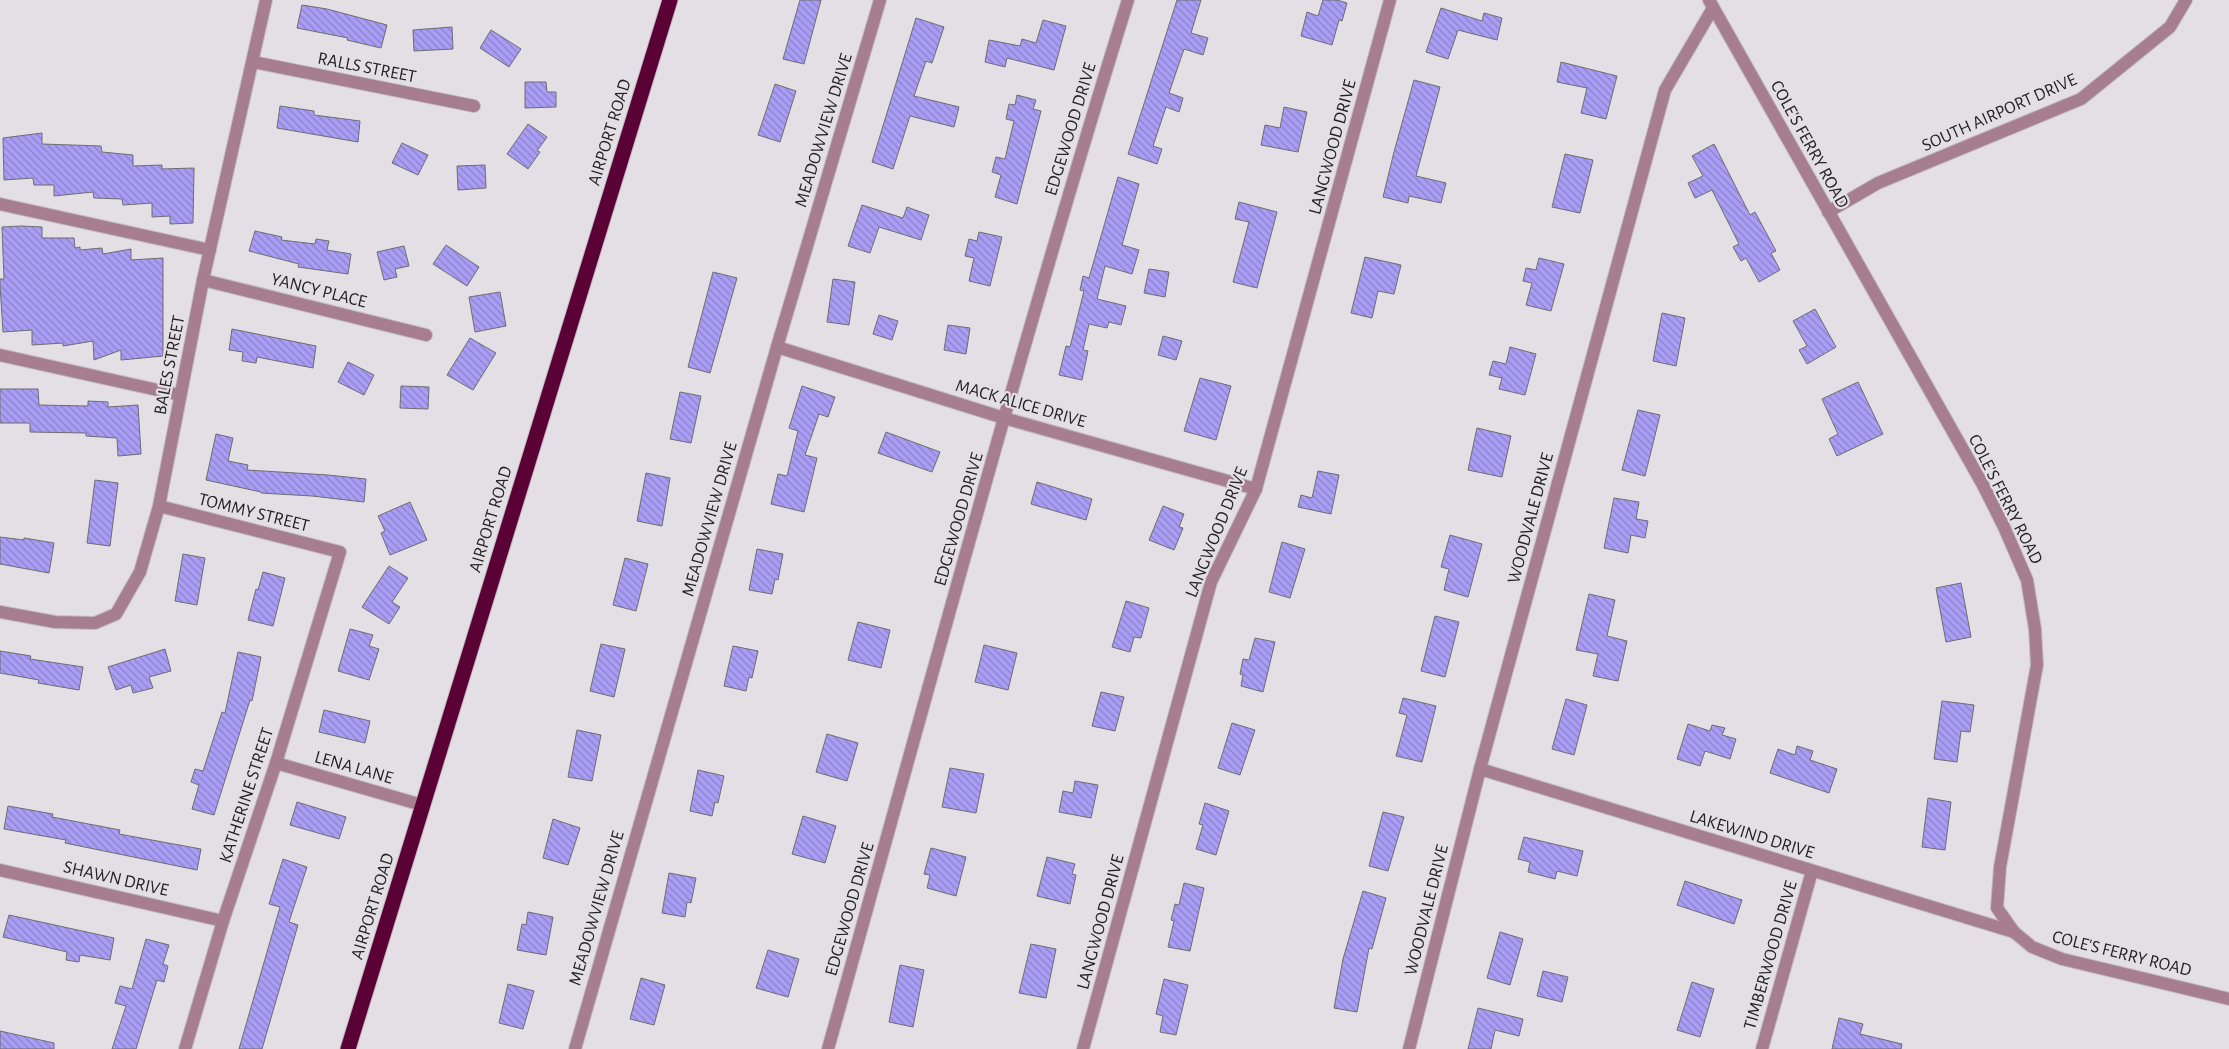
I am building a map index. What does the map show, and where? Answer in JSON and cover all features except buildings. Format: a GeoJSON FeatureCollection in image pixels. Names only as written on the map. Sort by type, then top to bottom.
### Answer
{"type":"FeatureCollection","features":[{"type":"Feature","properties":{"kind":"highway","name":"AIRPORT ROAD"},"geometry":{"type":"LineString","coordinates":[[348,1049],[670,0]]}},
{"type":"Feature","properties":{"kind":"street","name":"BALES STREET"},"geometry":{"type":"LineString","coordinates":[[0,612],[55,622],[95,624],[116,614],[140,572],[159,506],[203,280],[266,0]]}},
{"type":"Feature","properties":{"kind":"street","name":"MEADOWVIEW DRIVE"},"geometry":{"type":"LineString","coordinates":[[575,1049],[777,347],[880,0]]}},
{"type":"Feature","properties":{"kind":"street","name":"EDGEWOOD DRIVE"},"geometry":{"type":"LineString","coordinates":[[828,1049],[1004,418],[1083,144],[1128,0]]}},
{"type":"Feature","properties":{"kind":"street","name":"LANGWOOD DRIVE"},"geometry":{"type":"LineString","coordinates":[[1084,1049],[1211,582],[1256,489],[1390,0]]}},
{"type":"Feature","properties":{"kind":"street","name":"SOUTH AIRPORT DRIVE"},"geometry":{"type":"LineString","coordinates":[[1828,212],[1878,183],[2081,99],[2170,27],[2186,0]]}},
{"type":"Feature","properties":{"kind":"street","name":"COLE'S FERRY ROAD"},"geometry":{"type":"LineString","coordinates":[[1711,4],[1983,485],[2027,580],[2035,629],[2037,665],[2000,867],[1997,908],[2014,932],[2032,948],[2062,959],[2229,999]]}},
{"type":"Feature","properties":{"kind":"street","name":"WOODVALE DRIVE"},"geometry":{"type":"LineString","coordinates":[[1409,1049],[1480,769],[1665,90],[1711,4]]}},
{"type":"Feature","properties":{"kind":"street","name":"RALLS STREET"},"geometry":{"type":"LineString","coordinates":[[253,62],[474,106]]}},
{"type":"Feature","properties":{"kind":"street"},"geometry":{"type":"LineString","coordinates":[[0,204],[210,250]]}},
{"type":"Feature","properties":{"kind":"street","name":"YANCY PLACE"},"geometry":{"type":"LineString","coordinates":[[203,280],[426,335]]}},
{"type":"Feature","properties":{"kind":"street","name":"MACK ALICE DRIVE"},"geometry":{"type":"LineString","coordinates":[[777,347],[1004,418],[1256,489]]}},
{"type":"Feature","properties":{"kind":"street"},"geometry":{"type":"LineString","coordinates":[[0,355],[180,395]]}},
{"type":"Feature","properties":{"kind":"street","name":"TOMMY STREET"},"geometry":{"type":"LineString","coordinates":[[159,506],[340,552]]}},
{"type":"Feature","properties":{"kind":"street","name":"KATHERINE STREET"},"geometry":{"type":"LineString","coordinates":[[185,1049],[223,921],[276,763],[340,552]]}},
{"type":"Feature","properties":{"kind":"street","name":"LENA LANE"},"geometry":{"type":"LineString","coordinates":[[276,763],[422,805]]}},
{"type":"Feature","properties":{"kind":"street","name":"LAKEWIND DRIVE"},"geometry":{"type":"LineString","coordinates":[[1480,769],[2014,932]]}},
{"type":"Feature","properties":{"kind":"street","name":"SHAWN DRIVE"},"geometry":{"type":"LineString","coordinates":[[0,870],[223,921]]}},
{"type":"Feature","properties":{"kind":"street","name":"TIMBERWOOD DRIVE"},"geometry":{"type":"LineString","coordinates":[[1762,1049],[1812,870]]}}]}
